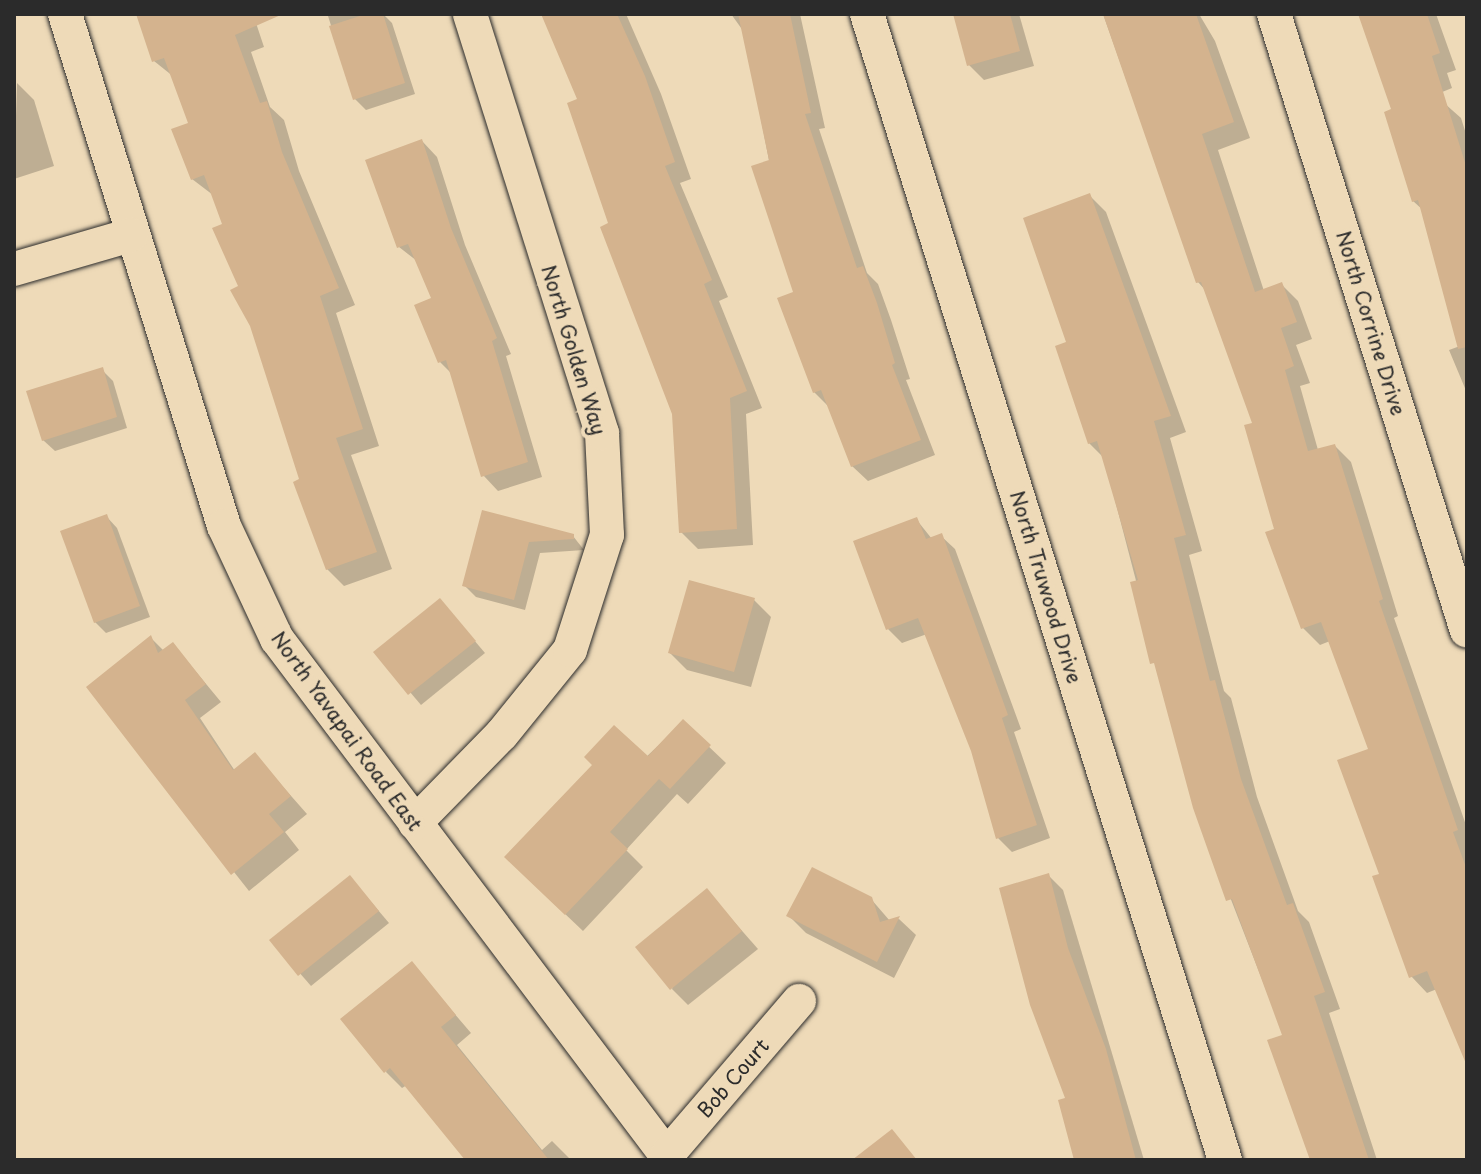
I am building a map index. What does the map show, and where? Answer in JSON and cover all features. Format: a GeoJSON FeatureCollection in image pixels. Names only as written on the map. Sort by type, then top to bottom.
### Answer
{"type":"FeatureCollection","features":[{"type":"Feature","properties":{"kind":"street","name":"North Yavapai Road East"},"geometry":{"type":"LineString","coordinates":[[65,14],[131,235],[224,526],[277,639],[668,1158]]}},
{"type":"Feature","properties":{"kind":"street","name":"North Golden Way"},"geometry":{"type":"LineString","coordinates":[[415,823],[502,734],[570,650],[607,535],[602,433],[470,14]]}},
{"type":"Feature","properties":{"kind":"street","name":"North Truwood Drive"},"geometry":{"type":"LineString","coordinates":[[867,14],[1225,1160]]}},
{"type":"Feature","properties":{"kind":"street","name":"North Corrine Drive"},"geometry":{"type":"LineString","coordinates":[[1274,14],[1467,631]]}},
{"type":"Feature","properties":{"kind":"street"},"geometry":{"type":"LineString","coordinates":[[14,269],[131,235]]}},
{"type":"Feature","properties":{"kind":"street","name":"Bob Court"},"geometry":{"type":"LineString","coordinates":[[668,1158],[799,1001]]}},
{"type":"Feature","properties":{"kind":"building"},"geometry":{"type":"Polygon","coordinates":[[[136,14],[283,14],[235,35],[260,103],[267,101],[282,152],[339,288],[320,296],[363,429],[336,438],[377,552],[326,570],[293,482],[299,479],[250,326],[230,290],[238,286],[212,228],[222,224],[204,175],[191,180],[171,129],[188,123],[164,58],[152,62],[136,14]]]}},
{"type":"Feature","properties":{"kind":"building"},"geometry":{"type":"Polygon","coordinates":[[[366,14],[383,14],[405,83],[353,100],[329,26],[366,14]]]}},
{"type":"Feature","properties":{"kind":"building"},"geometry":{"type":"Polygon","coordinates":[[[541,14],[617,14],[645,76],[675,162],[665,166],[712,280],[704,284],[747,391],[730,398],[737,529],[679,533],[672,414],[600,227],[608,223],[567,103],[577,99],[541,14]]]}},
{"type":"Feature","properties":{"kind":"building"},"geometry":{"type":"Polygon","coordinates":[[[738,14],[790,14],[811,113],[805,114],[857,268],[863,266],[877,303],[895,363],[892,365],[921,440],[851,467],[821,390],[813,393],[777,298],[793,292],[751,166],[769,160],[738,14]]]}},
{"type":"Feature","properties":{"kind":"building"},"geometry":{"type":"Polygon","coordinates":[[[953,14],[1010,14],[1020,51],[967,66],[953,14]]]}},
{"type":"Feature","properties":{"kind":"building"},"geometry":{"type":"Polygon","coordinates":[[[1103,14],[1196,14],[1234,122],[1202,134],[1255,292],[1282,282],[1297,322],[1281,328],[1294,366],[1285,370],[1308,451],[1335,444],[1383,599],[1379,601],[1458,830],[1453,832],[1467,870],[1467,1066],[1427,971],[1409,978],[1372,876],[1379,874],[1337,760],[1368,749],[1321,622],[1301,629],[1265,532],[1274,529],[1244,425],[1252,423],[1201,282],[1196,283],[1103,14]]]}},
{"type":"Feature","properties":{"kind":"building"},"geometry":{"type":"Polygon","coordinates":[[[1358,14],[1427,14],[1440,53],[1432,56],[1467,169],[1467,347],[1458,349],[1418,200],[1412,202],[1384,112],[1391,109],[1358,14]]]}},
{"type":"Feature","properties":{"kind":"building"},"geometry":{"type":"Polygon","coordinates":[[[422,139],[451,228],[497,338],[492,341],[528,462],[481,477],[446,360],[438,363],[414,305],[431,298],[408,244],[397,248],[365,160],[422,139]]]}},
{"type":"Feature","properties":{"kind":"building"},"geometry":{"type":"Polygon","coordinates":[[[1090,193],[1171,416],[1154,421],[1186,535],[1174,538],[1210,681],[1215,680],[1241,779],[1287,905],[1293,903],[1325,992],[1314,996],[1369,1160],[1310,1160],[1267,1040],[1282,1035],[1232,899],[1226,901],[1193,808],[1154,663],[1150,664],[1130,582],[1138,580],[1097,441],[1088,444],[1055,346],[1066,342],[1023,218],[1090,193]]]}},
{"type":"Feature","properties":{"kind":"building"},"geometry":{"type":"Polygon","coordinates":[[[103,367],[117,417],[42,441],[26,391],[103,367]]]}},
{"type":"Feature","properties":{"kind":"building"},"geometry":{"type":"Polygon","coordinates":[[[482,510],[574,534],[574,539],[529,542],[514,600],[462,586],[482,510]]]}},
{"type":"Feature","properties":{"kind":"building"},"geometry":{"type":"Polygon","coordinates":[[[107,514],[140,606],[94,623],[60,531],[107,514]]]}},
{"type":"Feature","properties":{"kind":"building"},"geometry":{"type":"Polygon","coordinates":[[[917,517],[926,539],[942,533],[1008,715],[1002,718],[1037,825],[996,839],[971,751],[918,618],[886,630],[853,541],[917,517]]]}},
{"type":"Feature","properties":{"kind":"building"},"geometry":{"type":"Polygon","coordinates":[[[689,580],[755,598],[734,672],[668,653],[689,580]]]}},
{"type":"Feature","properties":{"kind":"building"},"geometry":{"type":"Polygon","coordinates":[[[440,598],[476,641],[408,695],[373,652],[440,598]]]}},
{"type":"Feature","properties":{"kind":"building"},"geometry":{"type":"Polygon","coordinates":[[[151,635],[158,653],[173,642],[206,684],[185,700],[233,770],[255,752],[291,796],[269,814],[284,832],[231,875],[86,687],[151,635]]]}},
{"type":"Feature","properties":{"kind":"building"},"geometry":{"type":"Polygon","coordinates":[[[683,719],[711,745],[670,789],[659,779],[610,832],[628,849],[565,915],[504,857],[592,765],[584,757],[614,725],[648,756],[683,719]]]}},
{"type":"Feature","properties":{"kind":"building"},"geometry":{"type":"Polygon","coordinates":[[[812,867],[872,897],[880,922],[900,916],[877,962],[786,916],[812,867]]]}},
{"type":"Feature","properties":{"kind":"building"},"geometry":{"type":"Polygon","coordinates":[[[1049,873],[1068,948],[1106,1049],[1136,1160],[1074,1160],[1058,1100],[1065,1098],[1030,1005],[999,888],[1049,873]]]}},
{"type":"Feature","properties":{"kind":"building"},"geometry":{"type":"Polygon","coordinates":[[[350,875],[379,911],[298,976],[269,940],[350,875]]]}},
{"type":"Feature","properties":{"kind":"building"},"geometry":{"type":"Polygon","coordinates":[[[707,888],[742,931],[670,990],[635,947],[707,888]]]}},
{"type":"Feature","properties":{"kind":"building"},"geometry":{"type":"Polygon","coordinates":[[[412,961],[456,1015],[441,1027],[549,1160],[465,1160],[390,1068],[384,1073],[340,1019],[412,961]]]}},
{"type":"Feature","properties":{"kind":"building"},"geometry":{"type":"Polygon","coordinates":[[[892,1129],[917,1160],[852,1160],[892,1129]]]}}]}
